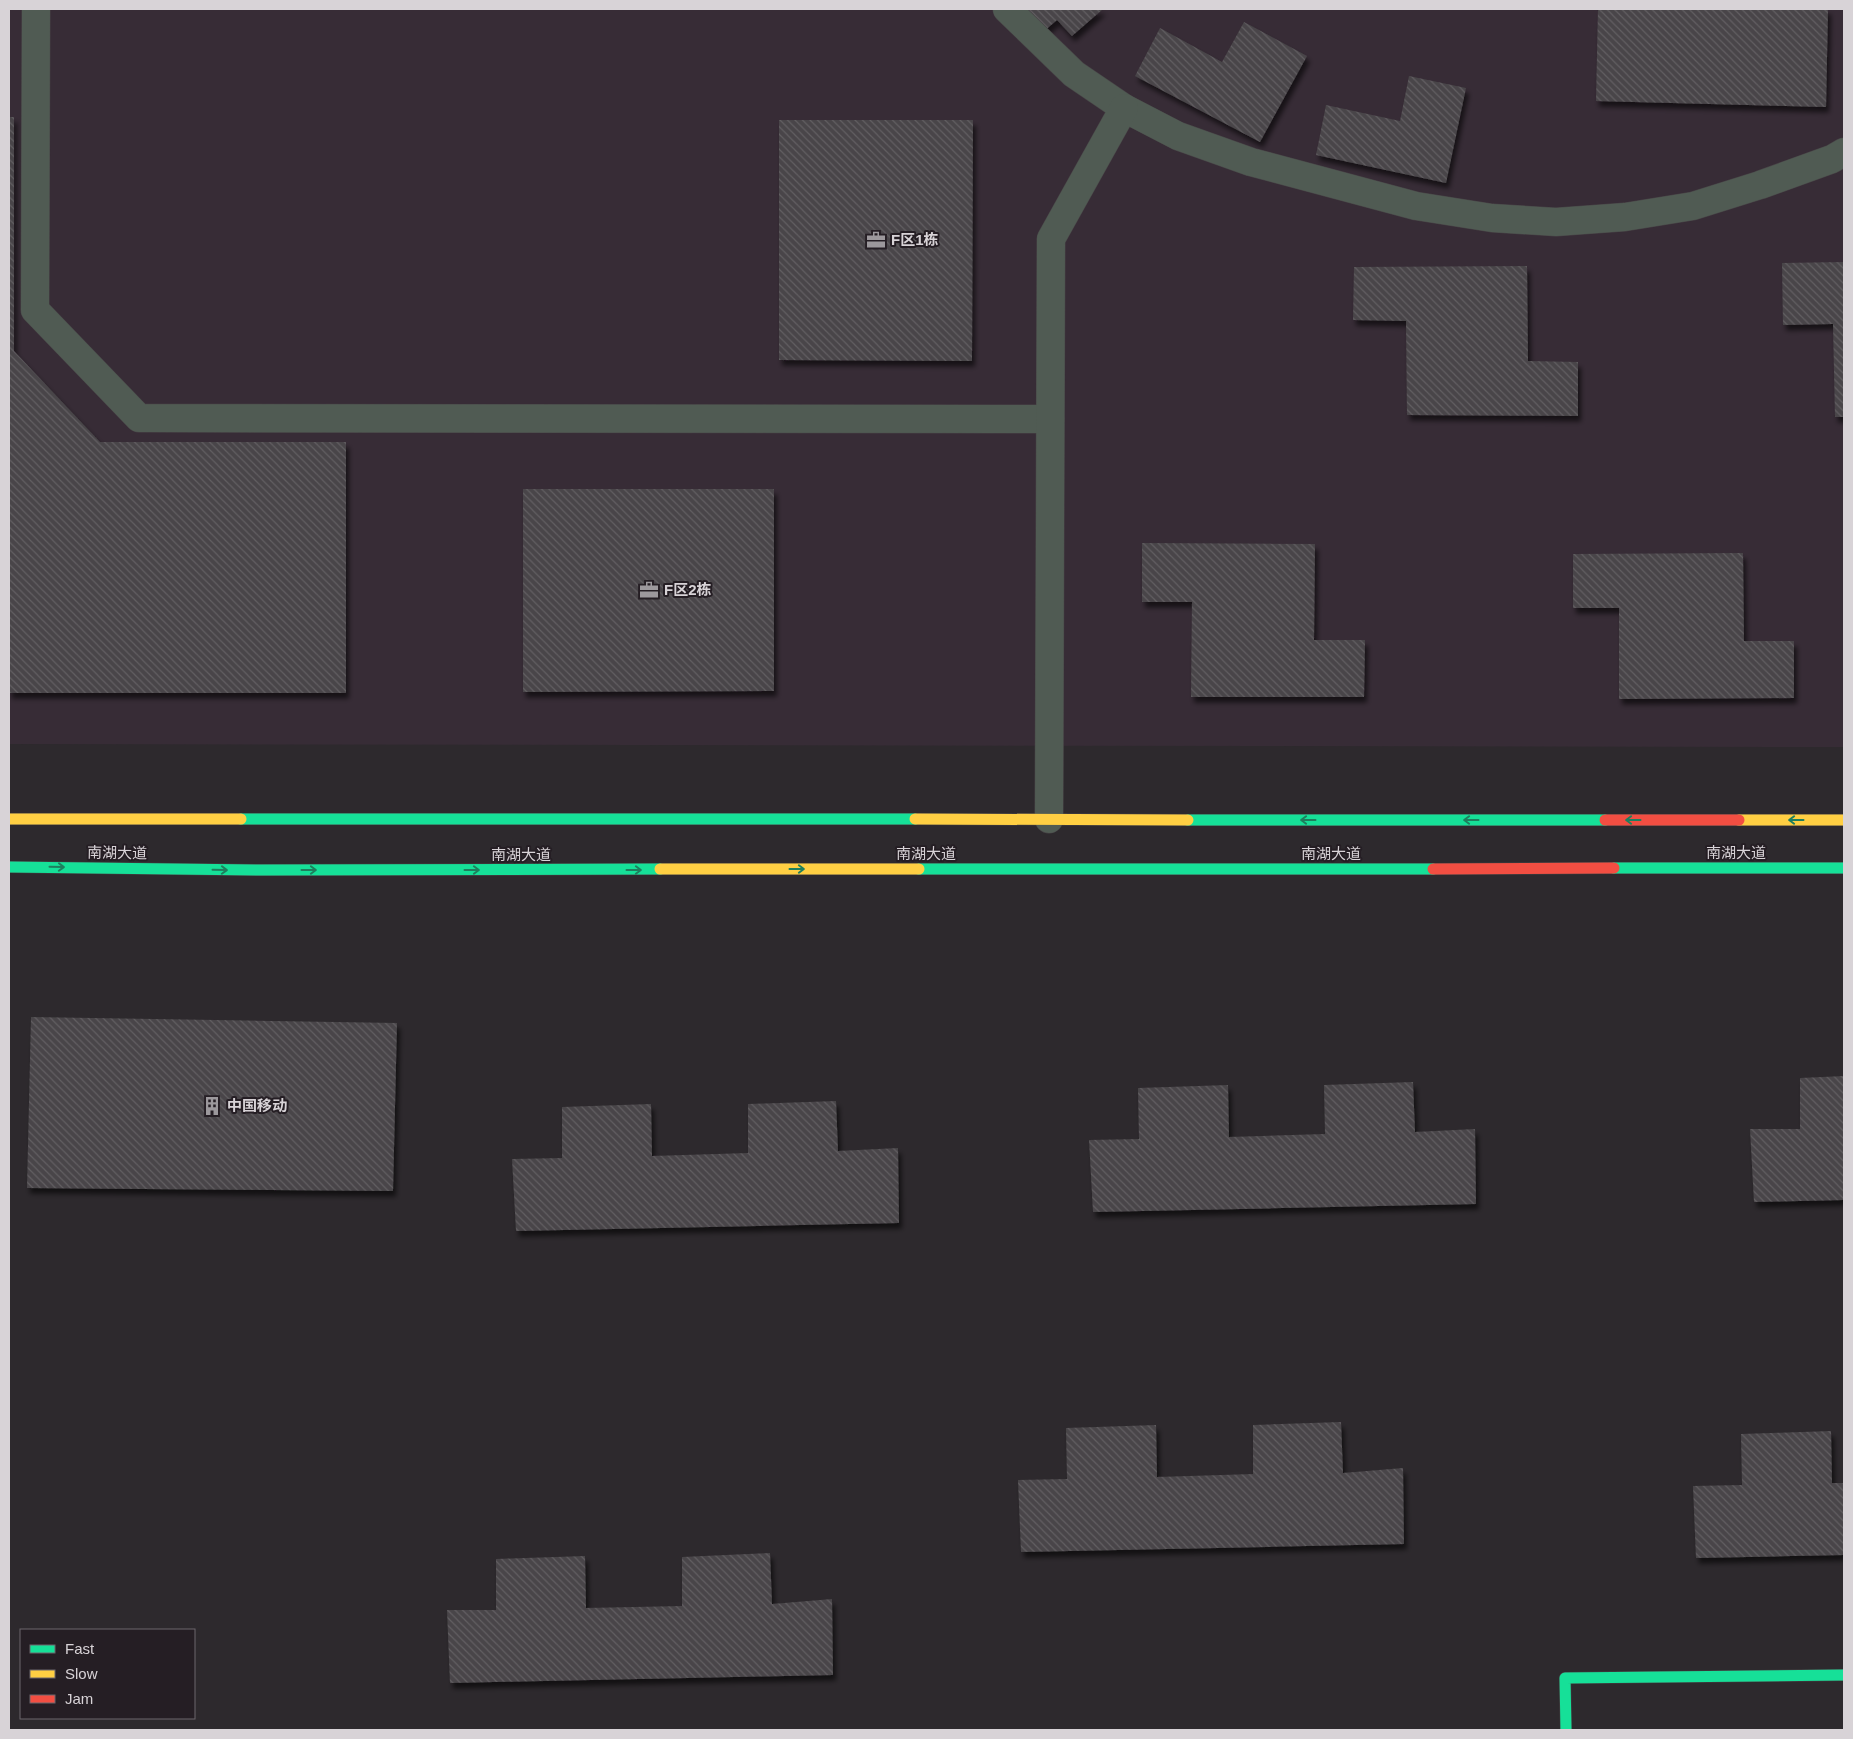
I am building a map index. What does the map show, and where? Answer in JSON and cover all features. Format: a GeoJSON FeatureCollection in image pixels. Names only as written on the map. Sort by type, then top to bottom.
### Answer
{"type":"FeatureCollection","features":[{"type":"Feature","properties":{"kind":"main road"},"geometry":{"type":"LineString","coordinates":[[9,819],[1844,820]]}},
{"type":"Feature","properties":{"kind":"main road","name":"南湖大道"},"geometry":{"type":"LineString","coordinates":[[9,867],[261,870],[1844,868]]}},
{"type":"Feature","properties":{"kind":"main road"},"geometry":{"type":"LineString","coordinates":[[1566,1730],[1566,1678],[1844,1675]]}},
{"type":"Feature","properties":{"kind":"street"},"geometry":{"type":"LineString","coordinates":[[36,9],[35,310],[139,418],[1050,419]]}},
{"type":"Feature","properties":{"kind":"street"},"geometry":{"type":"LineString","coordinates":[[1007,9],[1074,74],[1124,108],[1178,136],[1251,162],[1416,206],[1492,218],[1556,222],[1625,217],[1693,206],[1760,185],[1844,152]]}},
{"type":"Feature","properties":{"kind":"street"},"geometry":{"type":"LineString","coordinates":[[1049,819],[1051,239],[1124,108]]}},
{"type":"Feature","properties":{"kind":"shaded area"},"geometry":{"type":"Polygon","coordinates":[[[9,9],[1844,9],[1844,747],[9,744],[9,9]]]}},
{"type":"Feature","properties":{"kind":"building"},"geometry":{"type":"Polygon","coordinates":[[[1022,9],[1103,9],[1072,36],[1057,20],[1043,32],[1022,9]]]}},
{"type":"Feature","properties":{"kind":"building"},"geometry":{"type":"Polygon","coordinates":[[[1598,9],[1828,9],[1826,107],[1596,101],[1598,9]]]}},
{"type":"Feature","properties":{"kind":"building"},"geometry":{"type":"Polygon","coordinates":[[[1244,22],[1307,56],[1260,142],[1135,76],[1160,28],[1222,62],[1244,22]]]}},
{"type":"Feature","properties":{"kind":"building"},"geometry":{"type":"Polygon","coordinates":[[[1409,76],[1466,88],[1446,183],[1316,155],[1326,105],[1400,121],[1409,76]]]}},
{"type":"Feature","properties":{"kind":"building"},"geometry":{"type":"Polygon","coordinates":[[[9,117],[14,117],[14,351],[100,442],[346,442],[346,693],[9,693],[9,117]]]}},
{"type":"Feature","properties":{"kind":"building","name":"F区1栋"},"geometry":{"type":"Polygon","coordinates":[[[779,120],[973,120],[972,361],[779,360],[779,120]]]}},
{"type":"Feature","properties":{"kind":"building"},"geometry":{"type":"Polygon","coordinates":[[[1844,262],[1844,417],[1835,417],[1833,324],[1783,325],[1782,263],[1844,262]]]}},
{"type":"Feature","properties":{"kind":"building"},"geometry":{"type":"Polygon","coordinates":[[[1527,266],[1528,361],[1578,362],[1578,416],[1407,415],[1406,321],[1353,320],[1354,267],[1527,266]]]}},
{"type":"Feature","properties":{"kind":"building","name":"F区2栋"},"geometry":{"type":"Polygon","coordinates":[[[523,489],[774,489],[774,691],[523,692],[523,489]]]}},
{"type":"Feature","properties":{"kind":"building"},"geometry":{"type":"Polygon","coordinates":[[[1142,543],[1315,544],[1314,640],[1365,640],[1364,697],[1191,697],[1192,602],[1142,602],[1142,543]]]}},
{"type":"Feature","properties":{"kind":"building"},"geometry":{"type":"Polygon","coordinates":[[[1743,553],[1744,641],[1794,641],[1794,698],[1619,699],[1619,608],[1573,608],[1573,554],[1743,553]]]}},
{"type":"Feature","properties":{"kind":"building","name":"中国移动"},"geometry":{"type":"Polygon","coordinates":[[[31,1017],[397,1023],[393,1191],[27,1188],[31,1017]]]}},
{"type":"Feature","properties":{"kind":"building"},"geometry":{"type":"Polygon","coordinates":[[[1844,1076],[1844,1200],[1754,1202],[1750,1129],[1800,1129],[1800,1078],[1844,1076]]]}},
{"type":"Feature","properties":{"kind":"building"},"geometry":{"type":"Polygon","coordinates":[[[1413,1082],[1415,1132],[1475,1129],[1476,1204],[1093,1212],[1089,1140],[1139,1139],[1138,1088],[1228,1085],[1229,1137],[1325,1134],[1324,1085],[1413,1082]]]}},
{"type":"Feature","properties":{"kind":"building"},"geometry":{"type":"Polygon","coordinates":[[[836,1101],[838,1151],[898,1148],[899,1223],[516,1231],[512,1159],[562,1158],[562,1107],[651,1104],[652,1156],[748,1153],[748,1104],[836,1101]]]}},
{"type":"Feature","properties":{"kind":"building"},"geometry":{"type":"Polygon","coordinates":[[[1341,1422],[1343,1473],[1403,1468],[1404,1544],[1021,1552],[1018,1480],[1067,1479],[1066,1428],[1156,1425],[1157,1477],[1253,1474],[1253,1425],[1341,1422]]]}},
{"type":"Feature","properties":{"kind":"building"},"geometry":{"type":"Polygon","coordinates":[[[1831,1431],[1832,1483],[1844,1483],[1844,1555],[1696,1558],[1693,1486],[1742,1485],[1741,1434],[1831,1431]]]}},
{"type":"Feature","properties":{"kind":"building"},"geometry":{"type":"Polygon","coordinates":[[[770,1553],[772,1604],[832,1599],[833,1675],[450,1683],[447,1610],[496,1610],[496,1559],[585,1556],[586,1608],[682,1606],[682,1557],[770,1553]]]}},
{"type":"Feature","properties":{"kind":"traffic: fast"},"geometry":{"type":"LineString","coordinates":[[241,819],[915,819]]}},
{"type":"Feature","properties":{"kind":"traffic: fast"},"geometry":{"type":"LineString","coordinates":[[1188,820],[1605,820]]}},
{"type":"Feature","properties":{"kind":"traffic: fast"},"geometry":{"type":"LineString","coordinates":[[9,867],[261,870],[660,869]]}},
{"type":"Feature","properties":{"kind":"traffic: fast"},"geometry":{"type":"LineString","coordinates":[[1614,868],[1844,868]]}},
{"type":"Feature","properties":{"kind":"traffic: fast"},"geometry":{"type":"LineString","coordinates":[[919,869],[1433,869]]}},
{"type":"Feature","properties":{"kind":"traffic: fast"},"geometry":{"type":"LineString","coordinates":[[1566,1730],[1565,1678],[1844,1675]]}},
{"type":"Feature","properties":{"kind":"traffic: slow"},"geometry":{"type":"LineString","coordinates":[[9,819],[241,819]]}},
{"type":"Feature","properties":{"kind":"traffic: slow"},"geometry":{"type":"LineString","coordinates":[[915,819],[1188,820]]}},
{"type":"Feature","properties":{"kind":"traffic: slow"},"geometry":{"type":"LineString","coordinates":[[1739,820],[1844,820]]}},
{"type":"Feature","properties":{"kind":"traffic: slow"},"geometry":{"type":"LineString","coordinates":[[660,869],[919,869]]}},
{"type":"Feature","properties":{"kind":"traffic: jam"},"geometry":{"type":"LineString","coordinates":[[1605,820],[1739,820]]}},
{"type":"Feature","properties":{"kind":"traffic: jam"},"geometry":{"type":"LineString","coordinates":[[1433,869],[1614,868]]}},
{"type":"Feature","properties":{"kind":"place","name":"F区1栋"},"geometry":{"type":"Point","coordinates":[876,240]}},
{"type":"Feature","properties":{"kind":"place","name":"F区2栋"},"geometry":{"type":"Point","coordinates":[649,590]}},
{"type":"Feature","properties":{"kind":"place","name":"中国移动"},"geometry":{"type":"Point","coordinates":[212,1106]}}]}
